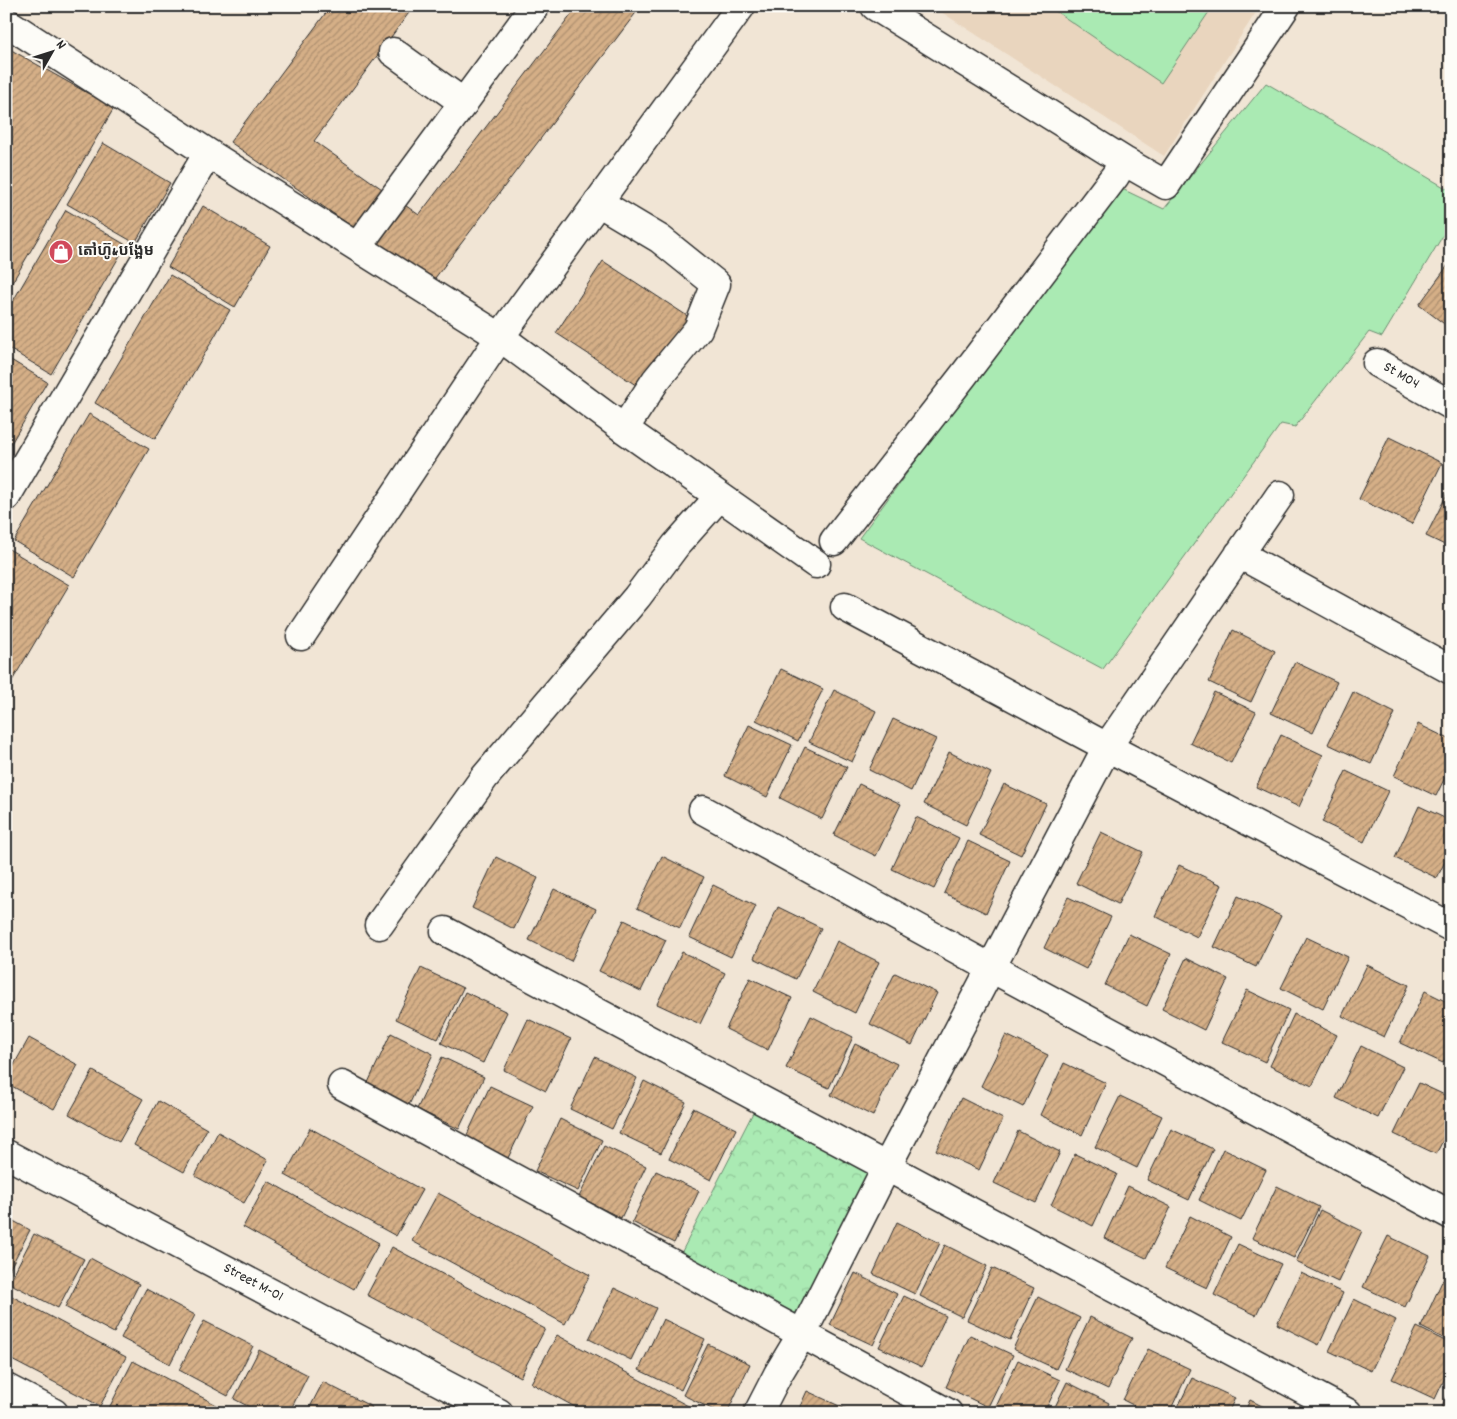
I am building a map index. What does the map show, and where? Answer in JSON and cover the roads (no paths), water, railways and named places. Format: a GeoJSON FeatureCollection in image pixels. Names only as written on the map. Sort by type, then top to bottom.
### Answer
{"type":"FeatureCollection","features":[{"type":"Feature","properties":{"kind":"street"},"geometry":{"type":"LineString","coordinates":[[357,247],[536,6]]}},
{"type":"Feature","properties":{"kind":"street"},"geometry":{"type":"LineString","coordinates":[[301,636],[500,337],[741,6]]}},
{"type":"Feature","properties":{"kind":"street"},"geometry":{"type":"LineString","coordinates":[[875,6],[1124,161],[1166,185],[1286,6]]}},
{"type":"Feature","properties":{"kind":"street"},"geometry":{"type":"LineString","coordinates":[[6,22],[208,154],[500,337],[624,429],[816,564]]}},
{"type":"Feature","properties":{"kind":"street"},"geometry":{"type":"LineString","coordinates":[[394,52],[464,103]]}},
{"type":"Feature","properties":{"kind":"street"},"geometry":{"type":"LineString","coordinates":[[6,498],[208,154]]}},
{"type":"Feature","properties":{"kind":"street"},"geometry":{"type":"LineString","coordinates":[[834,540],[968,369],[1115,176],[1124,161]]}},
{"type":"Feature","properties":{"kind":"street"},"geometry":{"type":"LineString","coordinates":[[598,202],[660,238],[716,284],[698,329],[656,380],[624,429]]}},
{"type":"Feature","properties":{"kind":"street","name":"St M04"},"geometry":{"type":"LineString","coordinates":[[1377,363],[1451,405]]}},
{"type":"Feature","properties":{"kind":"street"},"geometry":{"type":"LineString","coordinates":[[758,1413],[778,1374],[802,1334],[887,1166],[1107,748],[1280,495]]}},
{"type":"Feature","properties":{"kind":"street"},"geometry":{"type":"LineString","coordinates":[[379,925],[484,778],[637,597],[676,545],[719,497]]}},
{"type":"Feature","properties":{"kind":"street"},"geometry":{"type":"LineString","coordinates":[[1239,554],[1451,670]]}},
{"type":"Feature","properties":{"kind":"street"},"geometry":{"type":"LineString","coordinates":[[845,607],[1107,748],[1451,927]]}},
{"type":"Feature","properties":{"kind":"street"},"geometry":{"type":"LineString","coordinates":[[703,810],[991,968],[1451,1215]]}},
{"type":"Feature","properties":{"kind":"street"},"geometry":{"type":"LineString","coordinates":[[445,931],[1348,1413]]}},
{"type":"Feature","properties":{"kind":"street"},"geometry":{"type":"LineString","coordinates":[[342,1085],[948,1413]]}},
{"type":"Feature","properties":{"kind":"street","name":"Street M-01"},"geometry":{"type":"LineString","coordinates":[[6,1154],[500,1413]]}},
{"type":"Feature","properties":{"kind":"street"},"geometry":{"type":"LineString","coordinates":[[6,1388],[54,1413]]}},
{"type":"Feature","properties":{"kind":"place","name":"តៅហ៊ូ&បង្អែម"},"geometry":{"type":"Point","coordinates":[61,252]}}]}
